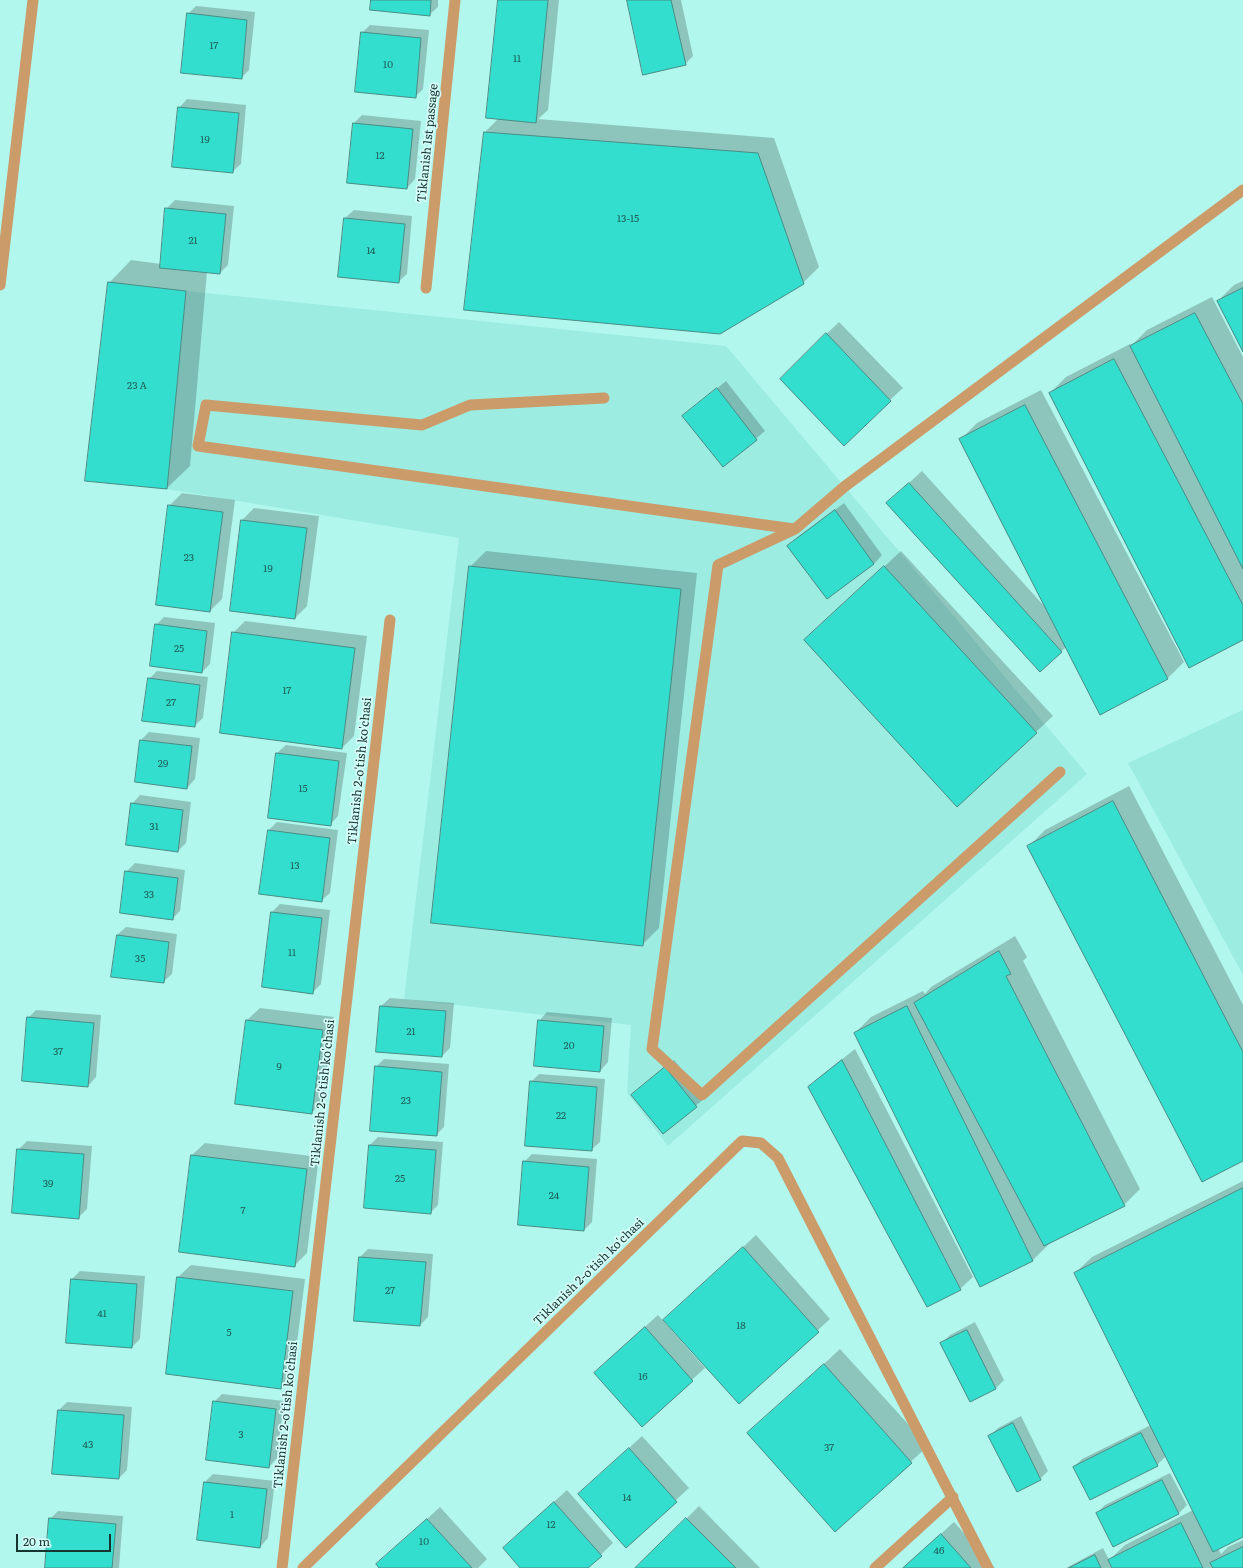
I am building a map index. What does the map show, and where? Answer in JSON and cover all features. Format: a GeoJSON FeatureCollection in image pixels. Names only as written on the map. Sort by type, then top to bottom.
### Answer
{"type":"FeatureCollection","features":[{"type":"Feature","properties":{"kind":"street"},"geometry":{"type":"LineString","coordinates":[[0,285],[33,0]]}},
{"type":"Feature","properties":{"kind":"street","name":"Tiklanish 1st passage"},"geometry":{"type":"LineString","coordinates":[[426,288],[455,0]]}},
{"type":"Feature","properties":{"kind":"street"},"geometry":{"type":"LineString","coordinates":[[1060,772],[702,1095],[652,1049],[718,565],[795,529],[844,487],[1243,190]]}},
{"type":"Feature","properties":{"kind":"street"},"geometry":{"type":"LineString","coordinates":[[604,398],[470,405],[422,425],[206,405],[198,446],[795,529]]}},
{"type":"Feature","properties":{"kind":"street","name":"Tiklanish 2-o'tish ko'chasi"},"geometry":{"type":"LineString","coordinates":[[282,1568],[390,620]]}},
{"type":"Feature","properties":{"kind":"street","name":"Tiklanish 2-o'tish ko'chasi"},"geometry":{"type":"LineString","coordinates":[[303,1568],[742,1141],[761,1143],[778,1158],[953,1497]]}},
{"type":"Feature","properties":{"kind":"street"},"geometry":{"type":"LineString","coordinates":[[875,1568],[953,1497],[988,1568]]}},
{"type":"Feature","properties":{"kind":"shaded area"},"geometry":{"type":"Polygon","coordinates":[[[186,291],[726,346],[1087,774],[668,1146],[627,1093],[631,1025],[404,999],[459,538],[167,489],[186,291]]]}},
{"type":"Feature","properties":{"kind":"shaded area"},"geometry":{"type":"Polygon","coordinates":[[[1243,710],[1243,975],[1128,763],[1243,710]]]}},
{"type":"Feature","properties":{"kind":"building"},"geometry":{"type":"Polygon","coordinates":[[[371,0],[431,0],[430,16],[370,10],[371,0]]]}},
{"type":"Feature","properties":{"kind":"building"},"geometry":{"type":"Polygon","coordinates":[[[498,0],[548,0],[536,123],[486,118],[498,0]]]}},
{"type":"Feature","properties":{"kind":"building"},"geometry":{"type":"Polygon","coordinates":[[[627,0],[671,0],[686,65],[643,75],[627,0]]]}},
{"type":"Feature","properties":{"kind":"building"},"geometry":{"type":"Polygon","coordinates":[[[187,13],[247,20],[242,79],[181,73],[187,13]]]}},
{"type":"Feature","properties":{"kind":"building"},"geometry":{"type":"Polygon","coordinates":[[[361,32],[421,38],[416,98],[355,92],[361,32]]]}},
{"type":"Feature","properties":{"kind":"building"},"geometry":{"type":"Polygon","coordinates":[[[178,107],[239,113],[233,173],[172,167],[178,107]]]}},
{"type":"Feature","properties":{"kind":"building"},"geometry":{"type":"Polygon","coordinates":[[[353,123],[413,129],[407,189],[347,183],[353,123]]]}},
{"type":"Feature","properties":{"kind":"building"},"geometry":{"type":"Polygon","coordinates":[[[484,132],[758,153],[804,284],[720,334],[464,310],[484,132]]]}},
{"type":"Feature","properties":{"kind":"building"},"geometry":{"type":"Polygon","coordinates":[[[165,208],[226,214],[220,274],[160,268],[165,208]]]}},
{"type":"Feature","properties":{"kind":"building"},"geometry":{"type":"Polygon","coordinates":[[[344,218],[405,224],[399,283],[338,277],[344,218]]]}},
{"type":"Feature","properties":{"kind":"building"},"geometry":{"type":"Polygon","coordinates":[[[108,282],[186,291],[167,489],[85,481],[108,282]]]}},
{"type":"Feature","properties":{"kind":"building"},"geometry":{"type":"Polygon","coordinates":[[[1243,288],[1243,352],[1217,301],[1243,288]]]}},
{"type":"Feature","properties":{"kind":"building"},"geometry":{"type":"Polygon","coordinates":[[[1195,313],[1243,404],[1243,569],[1130,346],[1195,313]]]}},
{"type":"Feature","properties":{"kind":"building"},"geometry":{"type":"Polygon","coordinates":[[[826,333],[891,401],[844,446],[780,379],[826,333]]]}},
{"type":"Feature","properties":{"kind":"building"},"geometry":{"type":"Polygon","coordinates":[[[1114,359],[1243,605],[1243,640],[1189,668],[1049,393],[1114,359]]]}},
{"type":"Feature","properties":{"kind":"building"},"geometry":{"type":"Polygon","coordinates":[[[717,388],[757,440],[723,467],[682,416],[717,388]]]}},
{"type":"Feature","properties":{"kind":"building"},"geometry":{"type":"Polygon","coordinates":[[[1025,405],[1168,679],[1100,715],[959,439],[1025,405]]]}},
{"type":"Feature","properties":{"kind":"building"},"geometry":{"type":"Polygon","coordinates":[[[909,483],[1062,652],[1040,672],[886,503],[909,483]]]}},
{"type":"Feature","properties":{"kind":"building"},"geometry":{"type":"Polygon","coordinates":[[[168,505],[223,512],[210,612],[156,605],[168,505]]]}},
{"type":"Feature","properties":{"kind":"building"},"geometry":{"type":"Polygon","coordinates":[[[835,510],[874,564],[827,599],[787,546],[835,510]]]}},
{"type":"Feature","properties":{"kind":"building"},"geometry":{"type":"Polygon","coordinates":[[[241,520],[307,528],[295,619],[230,611],[241,520]]]}},
{"type":"Feature","properties":{"kind":"building"},"geometry":{"type":"Polygon","coordinates":[[[469,566],[681,589],[643,946],[431,923],[469,566]]]}},
{"type":"Feature","properties":{"kind":"building"},"geometry":{"type":"Polygon","coordinates":[[[884,566],[1037,733],[957,807],[804,640],[884,566]]]}},
{"type":"Feature","properties":{"kind":"building"},"geometry":{"type":"Polygon","coordinates":[[[155,624],[207,631],[202,673],[150,666],[155,624]]]}},
{"type":"Feature","properties":{"kind":"building"},"geometry":{"type":"Polygon","coordinates":[[[232,632],[355,648],[342,749],[220,733],[232,632]]]}},
{"type":"Feature","properties":{"kind":"building"},"geometry":{"type":"Polygon","coordinates":[[[148,678],[200,685],[195,727],[142,721],[148,678]]]}},
{"type":"Feature","properties":{"kind":"building"},"geometry":{"type":"Polygon","coordinates":[[[140,740],[192,746],[187,789],[135,782],[140,740]]]}},
{"type":"Feature","properties":{"kind":"building"},"geometry":{"type":"Polygon","coordinates":[[[276,753],[339,761],[331,826],[268,818],[276,753]]]}},
{"type":"Feature","properties":{"kind":"building"},"geometry":{"type":"Polygon","coordinates":[[[1113,801],[1243,1052],[1243,1161],[1202,1182],[1027,846],[1113,801]]]}},
{"type":"Feature","properties":{"kind":"building"},"geometry":{"type":"Polygon","coordinates":[[[131,803],[183,810],[178,852],[126,845],[131,803]]]}},
{"type":"Feature","properties":{"kind":"building"},"geometry":{"type":"Polygon","coordinates":[[[268,830],[330,838],[322,902],[259,894],[268,830]]]}},
{"type":"Feature","properties":{"kind":"building"},"geometry":{"type":"Polygon","coordinates":[[[125,871],[178,878],[173,920],[120,913],[125,871]]]}},
{"type":"Feature","properties":{"kind":"building"},"geometry":{"type":"Polygon","coordinates":[[[271,912],[322,918],[313,994],[262,987],[271,912]]]}},
{"type":"Feature","properties":{"kind":"building"},"geometry":{"type":"Polygon","coordinates":[[[117,935],[169,942],[164,983],[111,977],[117,935]]]}},
{"type":"Feature","properties":{"kind":"building"},"geometry":{"type":"Polygon","coordinates":[[[999,951],[1011,974],[1006,976],[1125,1206],[1044,1246],[914,1003],[999,951]]]}},
{"type":"Feature","properties":{"kind":"building"},"geometry":{"type":"Polygon","coordinates":[[[380,1006],[446,1011],[442,1057],[376,1052],[380,1006]]]}},
{"type":"Feature","properties":{"kind":"building"},"geometry":{"type":"Polygon","coordinates":[[[907,1006],[1033,1261],[980,1287],[854,1033],[907,1006]]]}},
{"type":"Feature","properties":{"kind":"building"},"geometry":{"type":"Polygon","coordinates":[[[27,1017],[94,1023],[88,1087],[22,1081],[27,1017]]]}},
{"type":"Feature","properties":{"kind":"building"},"geometry":{"type":"Polygon","coordinates":[[[246,1020],[323,1030],[312,1114],[235,1104],[246,1020]]]}},
{"type":"Feature","properties":{"kind":"building"},"geometry":{"type":"Polygon","coordinates":[[[538,1020],[604,1026],[600,1072],[534,1066],[538,1020]]]}},
{"type":"Feature","properties":{"kind":"building"},"geometry":{"type":"Polygon","coordinates":[[[842,1060],[961,1290],[927,1307],[808,1087],[842,1060]]]}},
{"type":"Feature","properties":{"kind":"building"},"geometry":{"type":"Polygon","coordinates":[[[375,1066],[442,1072],[437,1136],[370,1131],[375,1066]]]}},
{"type":"Feature","properties":{"kind":"building"},"geometry":{"type":"Polygon","coordinates":[[[665,1067],[697,1107],[663,1134],[631,1095],[665,1067]]]}},
{"type":"Feature","properties":{"kind":"building"},"geometry":{"type":"Polygon","coordinates":[[[530,1081],[597,1087],[592,1151],[525,1146],[530,1081]]]}},
{"type":"Feature","properties":{"kind":"building"},"geometry":{"type":"Polygon","coordinates":[[[369,1145],[436,1150],[431,1214],[364,1208],[369,1145]]]}},
{"type":"Feature","properties":{"kind":"building"},"geometry":{"type":"Polygon","coordinates":[[[17,1149],[84,1154],[79,1219],[12,1213],[17,1149]]]}},
{"type":"Feature","properties":{"kind":"building"},"geometry":{"type":"Polygon","coordinates":[[[191,1155],[307,1169],[295,1267],[179,1252],[191,1155]]]}},
{"type":"Feature","properties":{"kind":"building"},"geometry":{"type":"Polygon","coordinates":[[[523,1161],[589,1167],[584,1231],[518,1225],[523,1161]]]}},
{"type":"Feature","properties":{"kind":"building"},"geometry":{"type":"Polygon","coordinates":[[[1243,1188],[1243,1537],[1213,1552],[1074,1273],[1243,1188]]]}},
{"type":"Feature","properties":{"kind":"building"},"geometry":{"type":"Polygon","coordinates":[[[743,1247],[819,1332],[739,1404],[663,1320],[743,1247]]]}},
{"type":"Feature","properties":{"kind":"building"},"geometry":{"type":"Polygon","coordinates":[[[359,1257],[426,1262],[420,1326],[354,1321],[359,1257]]]}},
{"type":"Feature","properties":{"kind":"building"},"geometry":{"type":"Polygon","coordinates":[[[177,1277],[293,1291],[281,1389],[166,1374],[177,1277]]]}},
{"type":"Feature","properties":{"kind":"building"},"geometry":{"type":"Polygon","coordinates":[[[71,1279],[137,1284],[132,1348],[66,1343],[71,1279]]]}},
{"type":"Feature","properties":{"kind":"building"},"geometry":{"type":"Polygon","coordinates":[[[645,1327],[693,1381],[642,1427],[594,1373],[645,1327]]]}},
{"type":"Feature","properties":{"kind":"building"},"geometry":{"type":"Polygon","coordinates":[[[967,1330],[996,1389],[970,1402],[940,1343],[967,1330]]]}},
{"type":"Feature","properties":{"kind":"building"},"geometry":{"type":"Polygon","coordinates":[[[824,1364],[912,1463],[835,1532],[747,1433],[824,1364]]]}},
{"type":"Feature","properties":{"kind":"building"},"geometry":{"type":"Polygon","coordinates":[[[213,1401],[276,1409],[269,1468],[206,1460],[213,1401]]]}},
{"type":"Feature","properties":{"kind":"building"},"geometry":{"type":"Polygon","coordinates":[[[58,1410],[124,1415],[119,1479],[52,1474],[58,1410]]]}},
{"type":"Feature","properties":{"kind":"building"},"geometry":{"type":"Polygon","coordinates":[[[1013,1423],[1041,1480],[1017,1492],[988,1436],[1013,1423]]]}},
{"type":"Feature","properties":{"kind":"building"},"geometry":{"type":"Polygon","coordinates":[[[1141,1433],[1158,1466],[1090,1500],[1073,1467],[1141,1433]]]}},
{"type":"Feature","properties":{"kind":"building"},"geometry":{"type":"Polygon","coordinates":[[[629,1448],[677,1502],[626,1548],[578,1494],[629,1448]]]}},
{"type":"Feature","properties":{"kind":"building"},"geometry":{"type":"Polygon","coordinates":[[[1162,1480],[1179,1514],[1113,1547],[1096,1513],[1162,1480]]]}},
{"type":"Feature","properties":{"kind":"building"},"geometry":{"type":"Polygon","coordinates":[[[204,1482],[267,1489],[260,1548],[197,1540],[204,1482]]]}},
{"type":"Feature","properties":{"kind":"building"},"geometry":{"type":"Polygon","coordinates":[[[554,1502],[602,1556],[588,1568],[520,1568],[503,1548],[554,1502]]]}},
{"type":"Feature","properties":{"kind":"building"},"geometry":{"type":"Polygon","coordinates":[[[49,1518],[116,1524],[112,1568],[45,1568],[49,1518]]]}},
{"type":"Feature","properties":{"kind":"building"},"geometry":{"type":"Polygon","coordinates":[[[686,1518],[736,1568],[635,1568],[686,1518]]]}},
{"type":"Feature","properties":{"kind":"building"},"geometry":{"type":"Polygon","coordinates":[[[427,1519],[472,1568],[379,1568],[376,1564],[427,1519]]]}},
{"type":"Feature","properties":{"kind":"building"},"geometry":{"type":"Polygon","coordinates":[[[1181,1523],[1203,1568],[1112,1568],[1108,1560],[1181,1523]]]}},
{"type":"Feature","properties":{"kind":"building"},"geometry":{"type":"Polygon","coordinates":[[[941,1534],[971,1568],[903,1568],[941,1534]]]}},
{"type":"Feature","properties":{"kind":"building"},"geometry":{"type":"Polygon","coordinates":[[[1243,1547],[1243,1568],[1213,1568],[1210,1563],[1243,1547]]]}},
{"type":"Feature","properties":{"kind":"building"},"geometry":{"type":"Polygon","coordinates":[[[1095,1555],[1101,1568],[1069,1568],[1095,1555]]]}}]}
